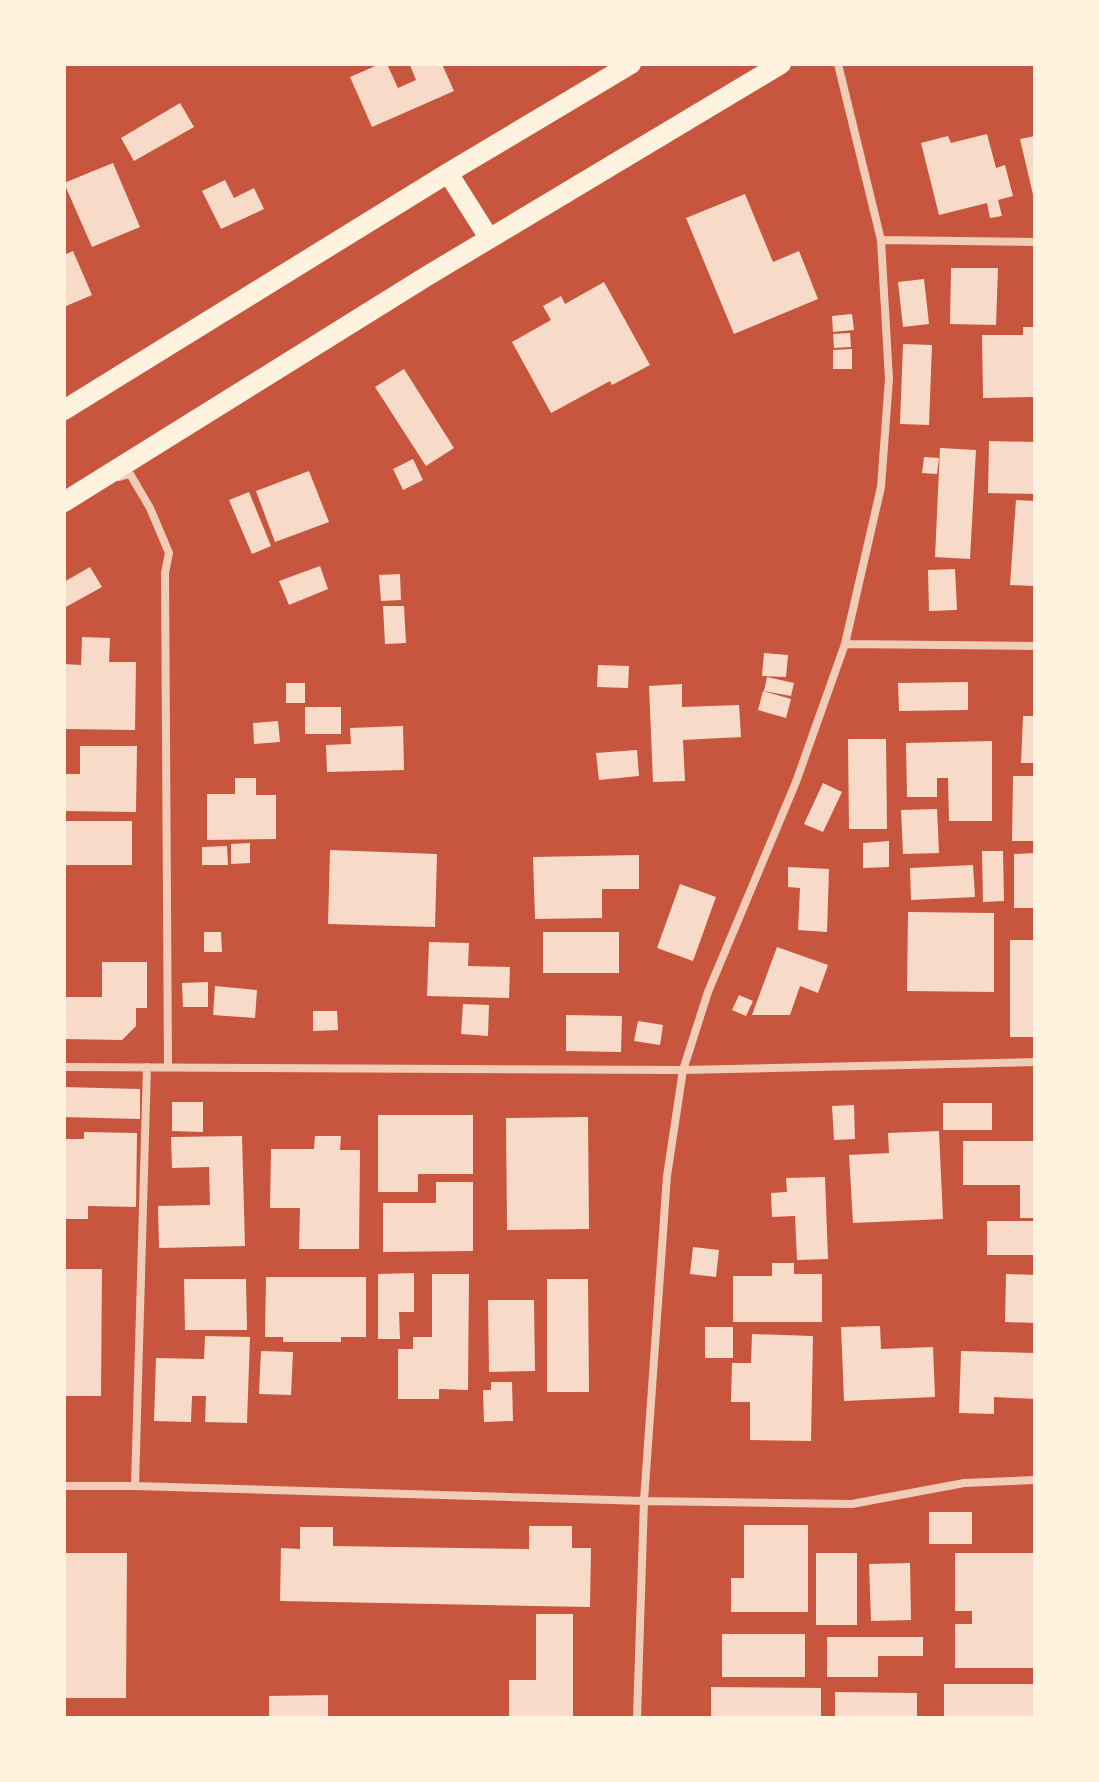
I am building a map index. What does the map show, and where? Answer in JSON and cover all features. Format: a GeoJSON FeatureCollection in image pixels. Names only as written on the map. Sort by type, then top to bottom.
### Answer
{"type":"FeatureCollection","features":[{"type":"Feature","properties":{"kind":"main road"},"geometry":{"type":"LineString","coordinates":[[64,410],[631,64]]}},
{"type":"Feature","properties":{"kind":"main road"},"geometry":{"type":"LineString","coordinates":[[64,502],[489,238],[781,64]]}},
{"type":"Feature","properties":{"kind":"main road"},"geometry":{"type":"LineString","coordinates":[[448,173],[489,238]]}},
{"type":"Feature","properties":{"kind":"street"},"geometry":{"type":"LineString","coordinates":[[637,1718],[644,1501],[667,1176],[683,1070],[708,992],[796,782],[845,644],[881,487],[889,379],[881,240],[838,64]]}},
{"type":"Feature","properties":{"kind":"street"},"geometry":{"type":"LineString","coordinates":[[881,240],[1035,242]]}},
{"type":"Feature","properties":{"kind":"street"},"geometry":{"type":"LineString","coordinates":[[91,485],[130,474],[150,508],[169,553],[165,573],[168,1068]]}},
{"type":"Feature","properties":{"kind":"street"},"geometry":{"type":"LineString","coordinates":[[845,644],[1035,646]]}},
{"type":"Feature","properties":{"kind":"street"},"geometry":{"type":"LineString","coordinates":[[64,1067],[683,1070],[1035,1062]]}},
{"type":"Feature","properties":{"kind":"street"},"geometry":{"type":"LineString","coordinates":[[135,1486],[147,1067]]}},
{"type":"Feature","properties":{"kind":"street"},"geometry":{"type":"LineString","coordinates":[[64,1486],[852,1504],[964,1483],[1035,1480]]}},
{"type":"Feature","properties":{"kind":"building"},"geometry":{"type":"Polygon","coordinates":[[[387,64],[398,88],[416,80],[410,65],[442,64],[454,91],[372,127],[350,77],[387,64]]]}},
{"type":"Feature","properties":{"kind":"building"},"geometry":{"type":"Polygon","coordinates":[[[180,103],[194,127],[134,161],[121,138],[180,103]]]}},
{"type":"Feature","properties":{"kind":"building"},"geometry":{"type":"Polygon","coordinates":[[[987,134],[996,168],[1005,165],[1013,196],[998,200],[1002,216],[990,218],[987,203],[939,215],[921,143],[948,136],[951,143],[987,134]]]}},
{"type":"Feature","properties":{"kind":"building"},"geometry":{"type":"Polygon","coordinates":[[[1035,136],[1035,198],[1034,199],[1020,139],[1035,136]]]}},
{"type":"Feature","properties":{"kind":"building"},"geometry":{"type":"Polygon","coordinates":[[[113,163],[140,227],[92,247],[64,183],[113,163]]]}},
{"type":"Feature","properties":{"kind":"building"},"geometry":{"type":"Polygon","coordinates":[[[225,180],[234,198],[254,188],[264,209],[221,229],[202,191],[225,180]]]}},
{"type":"Feature","properties":{"kind":"building"},"geometry":{"type":"Polygon","coordinates":[[[745,194],[773,262],[799,251],[818,299],[734,334],[686,218],[745,194]]]}},
{"type":"Feature","properties":{"kind":"building"},"geometry":{"type":"Polygon","coordinates":[[[73,251],[92,295],[64,307],[64,255],[73,251]]]}},
{"type":"Feature","properties":{"kind":"building"},"geometry":{"type":"Polygon","coordinates":[[[951,268],[998,268],[996,325],[950,324],[951,268]]]}},
{"type":"Feature","properties":{"kind":"building"},"geometry":{"type":"Polygon","coordinates":[[[924,279],[929,324],[903,327],[898,282],[924,279]]]}},
{"type":"Feature","properties":{"kind":"building"},"geometry":{"type":"Polygon","coordinates":[[[604,282],[650,365],[612,385],[610,381],[551,413],[512,342],[551,320],[543,306],[561,296],[565,304],[604,282]]]}},
{"type":"Feature","properties":{"kind":"building"},"geometry":{"type":"Polygon","coordinates":[[[852,314],[854,330],[833,332],[832,316],[852,314]]]}},
{"type":"Feature","properties":{"kind":"building"},"geometry":{"type":"Polygon","coordinates":[[[1023,327],[1035,327],[1035,397],[983,398],[982,335],[1023,335],[1023,327]]]}},
{"type":"Feature","properties":{"kind":"building"},"geometry":{"type":"Polygon","coordinates":[[[850,333],[851,347],[834,348],[833,334],[850,333]]]}},
{"type":"Feature","properties":{"kind":"building"},"geometry":{"type":"Polygon","coordinates":[[[903,344],[932,345],[929,425],[900,424],[903,344]]]}},
{"type":"Feature","properties":{"kind":"building"},"geometry":{"type":"Polygon","coordinates":[[[852,349],[852,369],[833,369],[833,350],[852,349]]]}},
{"type":"Feature","properties":{"kind":"building"},"geometry":{"type":"Polygon","coordinates":[[[404,369],[454,448],[426,466],[375,387],[404,369]]]}},
{"type":"Feature","properties":{"kind":"building"},"geometry":{"type":"Polygon","coordinates":[[[989,441],[1035,442],[1035,494],[988,493],[989,441]]]}},
{"type":"Feature","properties":{"kind":"building"},"geometry":{"type":"Polygon","coordinates":[[[940,448],[976,450],[970,559],[935,557],[940,448]]]}},
{"type":"Feature","properties":{"kind":"building"},"geometry":{"type":"Polygon","coordinates":[[[924,457],[939,458],[937,474],[922,473],[924,457]]]}},
{"type":"Feature","properties":{"kind":"building"},"geometry":{"type":"Polygon","coordinates":[[[413,459],[423,480],[403,490],[393,469],[413,459]]]}},
{"type":"Feature","properties":{"kind":"building"},"geometry":{"type":"Polygon","coordinates":[[[309,471],[329,522],[275,542],[256,491],[309,471]]]}},
{"type":"Feature","properties":{"kind":"building"},"geometry":{"type":"Polygon","coordinates":[[[249,492],[271,546],[252,554],[229,500],[249,492]]]}},
{"type":"Feature","properties":{"kind":"building"},"geometry":{"type":"Polygon","coordinates":[[[1016,500],[1035,501],[1035,586],[1010,585],[1016,500]]]}},
{"type":"Feature","properties":{"kind":"building"},"geometry":{"type":"Polygon","coordinates":[[[320,566],[328,589],[289,605],[279,581],[320,566]]]}},
{"type":"Feature","properties":{"kind":"building"},"geometry":{"type":"Polygon","coordinates":[[[90,567],[102,587],[64,608],[64,582],[90,567]]]}},
{"type":"Feature","properties":{"kind":"building"},"geometry":{"type":"Polygon","coordinates":[[[955,569],[957,610],[929,611],[928,570],[955,569]]]}},
{"type":"Feature","properties":{"kind":"building"},"geometry":{"type":"Polygon","coordinates":[[[400,574],[401,600],[381,601],[379,575],[400,574]]]}},
{"type":"Feature","properties":{"kind":"building"},"geometry":{"type":"Polygon","coordinates":[[[383,606],[404,606],[406,643],[385,644],[383,606]]]}},
{"type":"Feature","properties":{"kind":"building"},"geometry":{"type":"Polygon","coordinates":[[[82,637],[110,638],[109,662],[136,662],[135,730],[64,729],[64,664],[81,665],[82,637]]]}},
{"type":"Feature","properties":{"kind":"building"},"geometry":{"type":"Polygon","coordinates":[[[764,653],[788,655],[786,677],[762,676],[764,653]]]}},
{"type":"Feature","properties":{"kind":"building"},"geometry":{"type":"Polygon","coordinates":[[[598,665],[629,666],[628,688],[597,687],[598,665]]]}},
{"type":"Feature","properties":{"kind":"building"},"geometry":{"type":"Polygon","coordinates":[[[767,677],[794,683],[791,696],[764,691],[767,677]]]}},
{"type":"Feature","properties":{"kind":"building"},"geometry":{"type":"Polygon","coordinates":[[[968,682],[968,710],[899,711],[898,683],[968,682]]]}},
{"type":"Feature","properties":{"kind":"building"},"geometry":{"type":"Polygon","coordinates":[[[286,683],[305,683],[305,703],[286,703],[286,683]]]}},
{"type":"Feature","properties":{"kind":"building"},"geometry":{"type":"Polygon","coordinates":[[[682,684],[682,707],[739,705],[741,737],[683,740],[685,781],[653,782],[649,686],[682,684]]]}},
{"type":"Feature","properties":{"kind":"building"},"geometry":{"type":"Polygon","coordinates":[[[763,691],[791,699],[786,718],[758,710],[763,691]]]}},
{"type":"Feature","properties":{"kind":"building"},"geometry":{"type":"Polygon","coordinates":[[[305,707],[341,707],[341,734],[305,734],[305,707]]]}},
{"type":"Feature","properties":{"kind":"building"},"geometry":{"type":"Polygon","coordinates":[[[1023,716],[1035,716],[1035,763],[1021,763],[1023,716]]]}},
{"type":"Feature","properties":{"kind":"building"},"geometry":{"type":"Polygon","coordinates":[[[278,721],[280,742],[254,744],[253,723],[278,721]]]}},
{"type":"Feature","properties":{"kind":"building"},"geometry":{"type":"Polygon","coordinates":[[[403,726],[404,770],[327,772],[326,745],[351,744],[350,728],[403,726]]]}},
{"type":"Feature","properties":{"kind":"building"},"geometry":{"type":"Polygon","coordinates":[[[848,739],[886,739],[887,829],[849,829],[848,739]]]}},
{"type":"Feature","properties":{"kind":"building"},"geometry":{"type":"Polygon","coordinates":[[[992,741],[992,821],[949,821],[948,778],[937,778],[937,797],[907,797],[906,743],[992,741]]]}},
{"type":"Feature","properties":{"kind":"building"},"geometry":{"type":"Polygon","coordinates":[[[80,746],[137,746],[136,812],[64,811],[64,774],[80,774],[80,746]]]}},
{"type":"Feature","properties":{"kind":"building"},"geometry":{"type":"Polygon","coordinates":[[[637,750],[639,776],[599,780],[596,753],[637,750]]]}},
{"type":"Feature","properties":{"kind":"building"},"geometry":{"type":"Polygon","coordinates":[[[1013,776],[1035,776],[1035,841],[1012,841],[1013,776]]]}},
{"type":"Feature","properties":{"kind":"building"},"geometry":{"type":"Polygon","coordinates":[[[235,778],[256,778],[256,795],[276,795],[276,839],[207,840],[207,794],[235,794],[235,778]]]}},
{"type":"Feature","properties":{"kind":"building"},"geometry":{"type":"Polygon","coordinates":[[[823,783],[842,792],[823,832],[804,824],[823,783]]]}},
{"type":"Feature","properties":{"kind":"building"},"geometry":{"type":"Polygon","coordinates":[[[937,809],[939,853],[903,854],[901,810],[937,809]]]}},
{"type":"Feature","properties":{"kind":"building"},"geometry":{"type":"Polygon","coordinates":[[[64,821],[132,821],[132,865],[64,865],[64,821]]]}},
{"type":"Feature","properties":{"kind":"building"},"geometry":{"type":"Polygon","coordinates":[[[889,841],[889,867],[863,868],[863,843],[889,841]]]}},
{"type":"Feature","properties":{"kind":"building"},"geometry":{"type":"Polygon","coordinates":[[[250,843],[250,863],[231,864],[231,844],[250,843]]]}},
{"type":"Feature","properties":{"kind":"building"},"geometry":{"type":"Polygon","coordinates":[[[227,846],[228,865],[202,865],[202,847],[227,846]]]}},
{"type":"Feature","properties":{"kind":"building"},"geometry":{"type":"Polygon","coordinates":[[[330,850],[437,854],[435,927],[328,924],[330,850]]]}},
{"type":"Feature","properties":{"kind":"building"},"geometry":{"type":"Polygon","coordinates":[[[982,851],[1003,851],[1004,901],[983,902],[982,851]]]}},
{"type":"Feature","properties":{"kind":"building"},"geometry":{"type":"Polygon","coordinates":[[[1035,853],[1035,908],[1014,908],[1014,854],[1035,853]]]}},
{"type":"Feature","properties":{"kind":"building"},"geometry":{"type":"Polygon","coordinates":[[[639,855],[639,889],[602,889],[602,918],[535,919],[533,857],[639,855]]]}},
{"type":"Feature","properties":{"kind":"building"},"geometry":{"type":"Polygon","coordinates":[[[973,865],[975,897],[911,900],[910,868],[973,865]]]}},
{"type":"Feature","properties":{"kind":"building"},"geometry":{"type":"Polygon","coordinates":[[[788,867],[829,869],[827,932],[798,930],[800,888],[788,887],[788,867]]]}},
{"type":"Feature","properties":{"kind":"building"},"geometry":{"type":"Polygon","coordinates":[[[680,884],[716,897],[693,961],[657,948],[680,884]]]}},
{"type":"Feature","properties":{"kind":"building"},"geometry":{"type":"Polygon","coordinates":[[[908,912],[994,913],[994,992],[907,991],[908,912]]]}},
{"type":"Feature","properties":{"kind":"building"},"geometry":{"type":"Polygon","coordinates":[[[204,932],[221,932],[222,952],[204,952],[204,932]]]}},
{"type":"Feature","properties":{"kind":"building"},"geometry":{"type":"Polygon","coordinates":[[[543,932],[619,932],[619,973],[543,973],[543,932]]]}},
{"type":"Feature","properties":{"kind":"building"},"geometry":{"type":"Polygon","coordinates":[[[1010,940],[1035,940],[1035,1037],[1010,1037],[1010,940]]]}},
{"type":"Feature","properties":{"kind":"building"},"geometry":{"type":"Polygon","coordinates":[[[429,942],[469,943],[468,966],[510,967],[509,998],[427,996],[429,942]]]}},
{"type":"Feature","properties":{"kind":"building"},"geometry":{"type":"Polygon","coordinates":[[[777,947],[828,965],[818,993],[800,986],[790,1015],[752,1015],[777,947]]]}},
{"type":"Feature","properties":{"kind":"building"},"geometry":{"type":"Polygon","coordinates":[[[102,962],[147,962],[147,1008],[136,1008],[136,1026],[122,1040],[64,1039],[64,997],[102,997],[102,962]]]}},
{"type":"Feature","properties":{"kind":"building"},"geometry":{"type":"Polygon","coordinates":[[[208,982],[208,1007],[183,1007],[182,983],[208,982]]]}},
{"type":"Feature","properties":{"kind":"building"},"geometry":{"type":"Polygon","coordinates":[[[215,986],[257,990],[255,1018],[213,1015],[215,986]]]}},
{"type":"Feature","properties":{"kind":"building"},"geometry":{"type":"Polygon","coordinates":[[[739,995],[753,1001],[746,1016],[732,1010],[739,995]]]}},
{"type":"Feature","properties":{"kind":"building"},"geometry":{"type":"Polygon","coordinates":[[[463,1004],[489,1005],[488,1036],[461,1034],[463,1004]]]}},
{"type":"Feature","properties":{"kind":"building"},"geometry":{"type":"Polygon","coordinates":[[[313,1011],[337,1011],[338,1030],[313,1031],[313,1011]]]}},
{"type":"Feature","properties":{"kind":"building"},"geometry":{"type":"Polygon","coordinates":[[[566,1015],[622,1016],[621,1052],[566,1051],[566,1015]]]}},
{"type":"Feature","properties":{"kind":"building"},"geometry":{"type":"Polygon","coordinates":[[[638,1021],[663,1025],[660,1045],[634,1041],[638,1021]]]}},
{"type":"Feature","properties":{"kind":"building"},"geometry":{"type":"Polygon","coordinates":[[[64,1087],[140,1089],[140,1119],[64,1117],[64,1087]]]}},
{"type":"Feature","properties":{"kind":"building"},"geometry":{"type":"Polygon","coordinates":[[[172,1102],[203,1102],[203,1132],[172,1131],[172,1102]]]}},
{"type":"Feature","properties":{"kind":"building"},"geometry":{"type":"Polygon","coordinates":[[[943,1103],[992,1103],[992,1130],[943,1130],[943,1103]]]}},
{"type":"Feature","properties":{"kind":"building"},"geometry":{"type":"Polygon","coordinates":[[[854,1105],[855,1139],[834,1140],[832,1106],[854,1105]]]}},
{"type":"Feature","properties":{"kind":"building"},"geometry":{"type":"Polygon","coordinates":[[[378,1115],[473,1115],[473,1174],[418,1174],[418,1192],[378,1192],[378,1115]]]}},
{"type":"Feature","properties":{"kind":"building"},"geometry":{"type":"Polygon","coordinates":[[[588,1117],[589,1229],[507,1230],[506,1118],[588,1117]]]}},
{"type":"Feature","properties":{"kind":"building"},"geometry":{"type":"Polygon","coordinates":[[[939,1131],[943,1219],[853,1223],[849,1155],[889,1153],[888,1133],[939,1131]]]}},
{"type":"Feature","properties":{"kind":"building"},"geometry":{"type":"Polygon","coordinates":[[[84,1132],[137,1133],[136,1207],[88,1206],[88,1219],[65,1219],[64,1139],[84,1139],[84,1132]]]}},
{"type":"Feature","properties":{"kind":"building"},"geometry":{"type":"Polygon","coordinates":[[[242,1136],[245,1246],[159,1248],[158,1206],[210,1205],[209,1167],[172,1168],[171,1137],[242,1136]]]}},
{"type":"Feature","properties":{"kind":"building"},"geometry":{"type":"Polygon","coordinates":[[[315,1136],[341,1136],[340,1150],[360,1150],[359,1249],[299,1249],[300,1208],[270,1208],[271,1149],[314,1149],[315,1136]]]}},
{"type":"Feature","properties":{"kind":"building"},"geometry":{"type":"Polygon","coordinates":[[[963,1141],[1035,1141],[1035,1218],[1020,1218],[1020,1185],[963,1185],[963,1141]]]}},
{"type":"Feature","properties":{"kind":"building"},"geometry":{"type":"Polygon","coordinates":[[[825,1177],[828,1259],[797,1260],[795,1216],[772,1217],[771,1193],[787,1192],[786,1178],[825,1177]]]}},
{"type":"Feature","properties":{"kind":"building"},"geometry":{"type":"Polygon","coordinates":[[[436,1182],[473,1182],[473,1251],[383,1252],[383,1203],[436,1203],[436,1182]]]}},
{"type":"Feature","properties":{"kind":"building"},"geometry":{"type":"Polygon","coordinates":[[[987,1221],[1035,1221],[1035,1255],[987,1255],[987,1221]]]}},
{"type":"Feature","properties":{"kind":"building"},"geometry":{"type":"Polygon","coordinates":[[[693,1247],[719,1250],[716,1277],[690,1274],[693,1247]]]}},
{"type":"Feature","properties":{"kind":"building"},"geometry":{"type":"Polygon","coordinates":[[[772,1263],[794,1263],[794,1274],[822,1274],[822,1322],[733,1322],[733,1276],[772,1276],[772,1263]]]}},
{"type":"Feature","properties":{"kind":"building"},"geometry":{"type":"Polygon","coordinates":[[[64,1269],[102,1269],[101,1396],[64,1396],[64,1269]]]}},
{"type":"Feature","properties":{"kind":"building"},"geometry":{"type":"Polygon","coordinates":[[[414,1273],[414,1312],[399,1312],[400,1339],[378,1339],[378,1274],[414,1273]]]}},
{"type":"Feature","properties":{"kind":"building"},"geometry":{"type":"Polygon","coordinates":[[[432,1274],[469,1274],[468,1390],[439,1389],[439,1399],[398,1399],[398,1349],[413,1349],[413,1337],[432,1337],[432,1274]]]}},
{"type":"Feature","properties":{"kind":"building"},"geometry":{"type":"Polygon","coordinates":[[[1006,1274],[1035,1275],[1035,1323],[1005,1322],[1006,1274]]]}},
{"type":"Feature","properties":{"kind":"building"},"geometry":{"type":"Polygon","coordinates":[[[266,1277],[366,1277],[366,1337],[341,1337],[341,1342],[283,1342],[283,1337],[265,1337],[266,1277]]]}},
{"type":"Feature","properties":{"kind":"building"},"geometry":{"type":"Polygon","coordinates":[[[184,1279],[246,1279],[247,1330],[185,1330],[184,1279]]]}},
{"type":"Feature","properties":{"kind":"building"},"geometry":{"type":"Polygon","coordinates":[[[547,1279],[588,1279],[589,1392],[547,1392],[547,1279]]]}},
{"type":"Feature","properties":{"kind":"building"},"geometry":{"type":"Polygon","coordinates":[[[488,1300],[534,1300],[535,1371],[489,1372],[488,1300]]]}},
{"type":"Feature","properties":{"kind":"building"},"geometry":{"type":"Polygon","coordinates":[[[880,1326],[881,1349],[933,1347],[935,1397],[844,1401],[841,1327],[880,1326]]]}},
{"type":"Feature","properties":{"kind":"building"},"geometry":{"type":"Polygon","coordinates":[[[705,1327],[733,1327],[733,1358],[705,1358],[705,1327]]]}},
{"type":"Feature","properties":{"kind":"building"},"geometry":{"type":"Polygon","coordinates":[[[752,1334],[813,1336],[811,1441],[750,1440],[750,1402],[731,1402],[732,1363],[751,1363],[752,1334]]]}},
{"type":"Feature","properties":{"kind":"building"},"geometry":{"type":"Polygon","coordinates":[[[205,1336],[250,1337],[247,1423],[205,1422],[206,1396],[192,1396],[191,1422],[154,1421],[156,1358],[204,1359],[205,1336]]]}},
{"type":"Feature","properties":{"kind":"building"},"geometry":{"type":"Polygon","coordinates":[[[261,1351],[293,1352],[291,1395],[259,1394],[261,1351]]]}},
{"type":"Feature","properties":{"kind":"building"},"geometry":{"type":"Polygon","coordinates":[[[961,1351],[1035,1353],[1035,1399],[994,1397],[994,1414],[959,1413],[961,1351]]]}},
{"type":"Feature","properties":{"kind":"building"},"geometry":{"type":"Polygon","coordinates":[[[491,1382],[512,1382],[513,1421],[484,1422],[483,1390],[491,1390],[491,1382]]]}},
{"type":"Feature","properties":{"kind":"building"},"geometry":{"type":"Polygon","coordinates":[[[929,1512],[972,1512],[972,1544],[929,1544],[929,1512]]]}},
{"type":"Feature","properties":{"kind":"building"},"geometry":{"type":"Polygon","coordinates":[[[744,1525],[808,1525],[808,1612],[731,1612],[731,1578],[744,1578],[744,1525]]]}},
{"type":"Feature","properties":{"kind":"building"},"geometry":{"type":"Polygon","coordinates":[[[529,1526],[572,1526],[572,1548],[591,1548],[590,1607],[280,1601],[281,1548],[300,1549],[300,1527],[333,1527],[333,1546],[529,1549],[529,1526]]]}},
{"type":"Feature","properties":{"kind":"building"},"geometry":{"type":"Polygon","coordinates":[[[64,1553],[127,1553],[126,1698],[64,1698],[64,1553]]]}},
{"type":"Feature","properties":{"kind":"building"},"geometry":{"type":"Polygon","coordinates":[[[816,1553],[857,1553],[857,1625],[816,1625],[816,1553]]]}},
{"type":"Feature","properties":{"kind":"building"},"geometry":{"type":"Polygon","coordinates":[[[955,1553],[1035,1553],[1035,1668],[955,1668],[955,1624],[972,1624],[972,1611],[955,1611],[955,1553]]]}},
{"type":"Feature","properties":{"kind":"building"},"geometry":{"type":"Polygon","coordinates":[[[910,1563],[911,1620],[871,1621],[869,1564],[910,1563]]]}},
{"type":"Feature","properties":{"kind":"building"},"geometry":{"type":"Polygon","coordinates":[[[536,1614],[573,1614],[573,1718],[509,1718],[509,1680],[536,1680],[536,1614]]]}},
{"type":"Feature","properties":{"kind":"building"},"geometry":{"type":"Polygon","coordinates":[[[722,1634],[805,1634],[805,1677],[722,1677],[722,1634]]]}},
{"type":"Feature","properties":{"kind":"building"},"geometry":{"type":"Polygon","coordinates":[[[827,1637],[923,1637],[923,1656],[878,1656],[878,1677],[827,1677],[827,1637]]]}},
{"type":"Feature","properties":{"kind":"building"},"geometry":{"type":"Polygon","coordinates":[[[944,1684],[1035,1684],[1035,1718],[944,1718],[944,1684]]]}},
{"type":"Feature","properties":{"kind":"building"},"geometry":{"type":"Polygon","coordinates":[[[711,1687],[821,1688],[821,1718],[711,1718],[711,1687]]]}},
{"type":"Feature","properties":{"kind":"building"},"geometry":{"type":"Polygon","coordinates":[[[835,1692],[917,1693],[917,1718],[835,1718],[835,1692]]]}},
{"type":"Feature","properties":{"kind":"building"},"geometry":{"type":"Polygon","coordinates":[[[328,1695],[328,1718],[269,1718],[269,1696],[328,1695]]]}}]}
